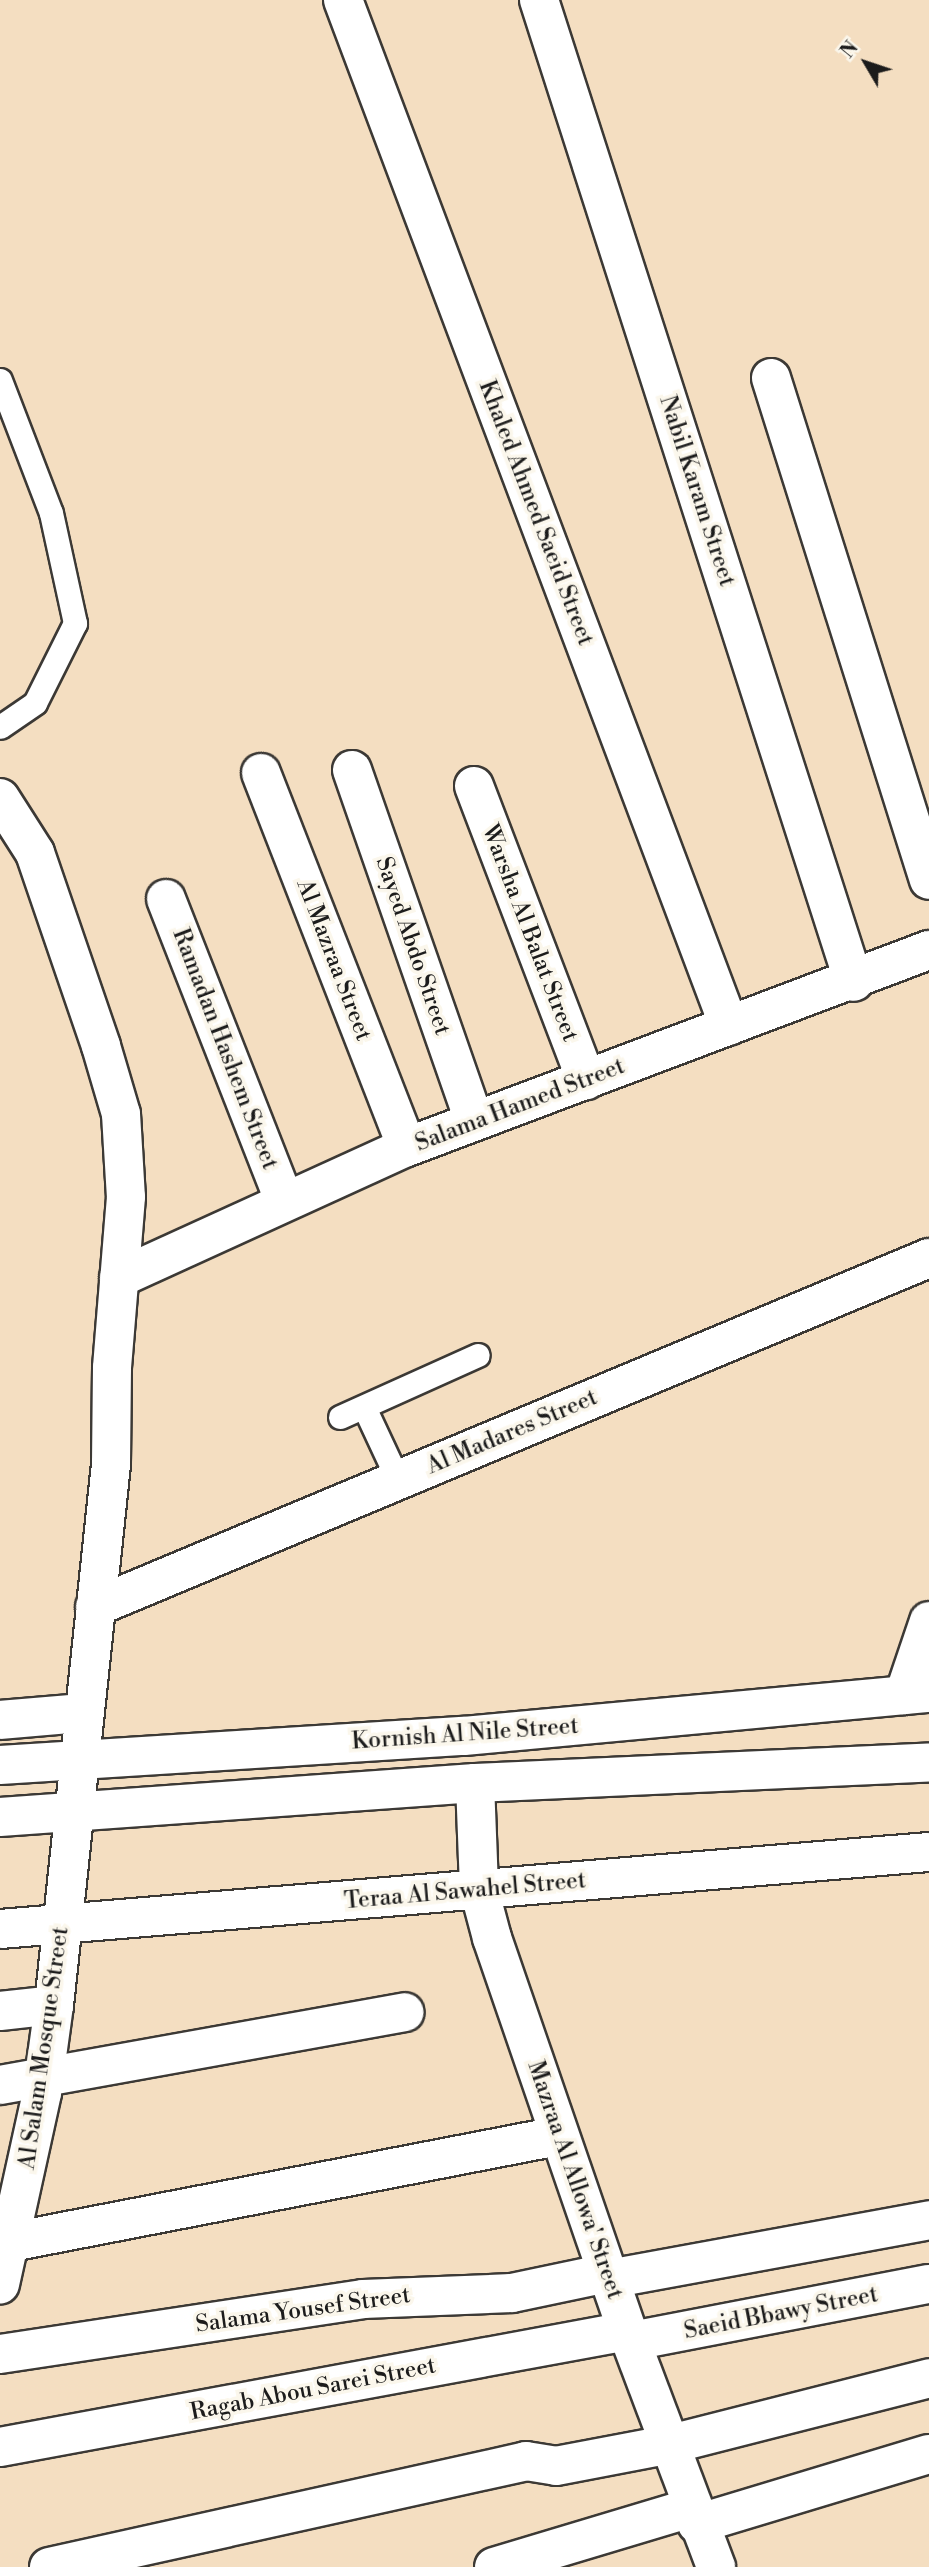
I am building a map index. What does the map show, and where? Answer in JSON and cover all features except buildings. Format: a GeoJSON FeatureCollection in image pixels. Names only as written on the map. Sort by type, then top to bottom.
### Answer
{"type":"FeatureCollection","features":[{"type":"Feature","properties":{"kind":"street","name":"Khaled Ahmed Saeid Street"},"geometry":{"type":"LineString","coordinates":[[342,0],[729,1026]]}},
{"type":"Feature","properties":{"kind":"street","name":"Nabil Karam Street"},"geometry":{"type":"LineString","coordinates":[[539,0],[854,982]]}},
{"type":"Feature","properties":{"kind":"street"},"geometry":{"type":"LineString","coordinates":[[771,378],[929,880]]}},
{"type":"Feature","properties":{"kind":"street","name":"Sayed Abdo Street"},"geometry":{"type":"LineString","coordinates":[[352,770],[474,1121]]}},
{"type":"Feature","properties":{"kind":"street","name":"Al Mazraa Street"},"geometry":{"type":"LineString","coordinates":[[261,773],[407,1147]]}},
{"type":"Feature","properties":{"kind":"street","name":"Warsha Al Balat Street"},"geometry":{"type":"LineString","coordinates":[[474,786],[586,1080]]}},
{"type":"Feature","properties":{"kind":"street","name":"Al Salam Mosque Street"},"geometry":{"type":"LineString","coordinates":[[0,798],[35,853],[121,1114],[126,1197],[119,1278],[111,1464],[82,1713],[83,1759],[44,2079],[9,2226],[0,2284]]}},
{"type":"Feature","properties":{"kind":"street","name":"Ramadan Hashem Street"},"geometry":{"type":"LineString","coordinates":[[166,899],[284,1200]]}},
{"type":"Feature","properties":{"kind":"street","name":"Salama Hamed Street"},"geometry":{"type":"LineString","coordinates":[[119,1278],[284,1200],[407,1147],[854,982],[929,950]]}},
{"type":"Feature","properties":{"kind":"street","name":"Al Madares Street"},"geometry":{"type":"LineString","coordinates":[[95,1607],[929,1258]]}},
{"type":"Feature","properties":{"kind":"street"},"geometry":{"type":"LineString","coordinates":[[917,1694],[929,1621]]}},
{"type":"Feature","properties":{"kind":"street","name":"Kornish Al Nile Street"},"geometry":{"type":"LineString","coordinates":[[0,1765],[464,1736],[917,1694]]}},
{"type":"Feature","properties":{"kind":"street"},"geometry":{"type":"LineString","coordinates":[[0,1720],[82,1713]]}},
{"type":"Feature","properties":{"kind":"street"},"geometry":{"type":"LineString","coordinates":[[0,1817],[475,1783],[929,1762]]}},
{"type":"Feature","properties":{"kind":"street","name":"Mazraa Al Allowa' Street"},"geometry":{"type":"LineString","coordinates":[[475,1783],[479,1889],[558,2136],[629,2336],[671,2444],[694,2516],[716,2567]]}},
{"type":"Feature","properties":{"kind":"street","name":"Teraa Al Sawahel Street"},"geometry":{"type":"LineString","coordinates":[[0,1929],[929,1852]]}},
{"type":"Feature","properties":{"kind":"street"},"geometry":{"type":"LineString","coordinates":[[0,2011],[54,2005]]}},
{"type":"Feature","properties":{"kind":"street"},"geometry":{"type":"LineString","coordinates":[[0,2085],[404,2012]]}},
{"type":"Feature","properties":{"kind":"street"},"geometry":{"type":"LineString","coordinates":[[9,2226],[558,2136]]}},
{"type":"Feature","properties":{"kind":"street","name":"Salama Yousef Street"},"geometry":{"type":"LineString","coordinates":[[0,2354],[362,2299],[512,2293],[929,2220]]}},
{"type":"Feature","properties":{"kind":"street","name":"Saeid Bbawy Street"},"geometry":{"type":"LineString","coordinates":[[629,2336],[929,2284]]}},
{"type":"Feature","properties":{"kind":"street","name":"Ragab Abou Sarei Street"},"geometry":{"type":"LineString","coordinates":[[0,2447],[629,2336]]}},
{"type":"Feature","properties":{"kind":"street"},"geometry":{"type":"LineString","coordinates":[[49,2567],[526,2461],[556,2466],[671,2444],[929,2378]]}},
{"type":"Feature","properties":{"kind":"street"},"geometry":{"type":"LineString","coordinates":[[494,2567],[929,2454]]}},
{"type":"Feature","properties":{"kind":"lane"},"geometry":{"type":"LineString","coordinates":[[0,380],[51,513],[75,623],[35,703],[0,727]]}},
{"type":"Feature","properties":{"kind":"lane"},"geometry":{"type":"LineString","coordinates":[[340,1417],[478,1354]]}},
{"type":"Feature","properties":{"kind":"lane"},"geometry":{"type":"LineString","coordinates":[[364,1407],[398,1480]]}}]}
